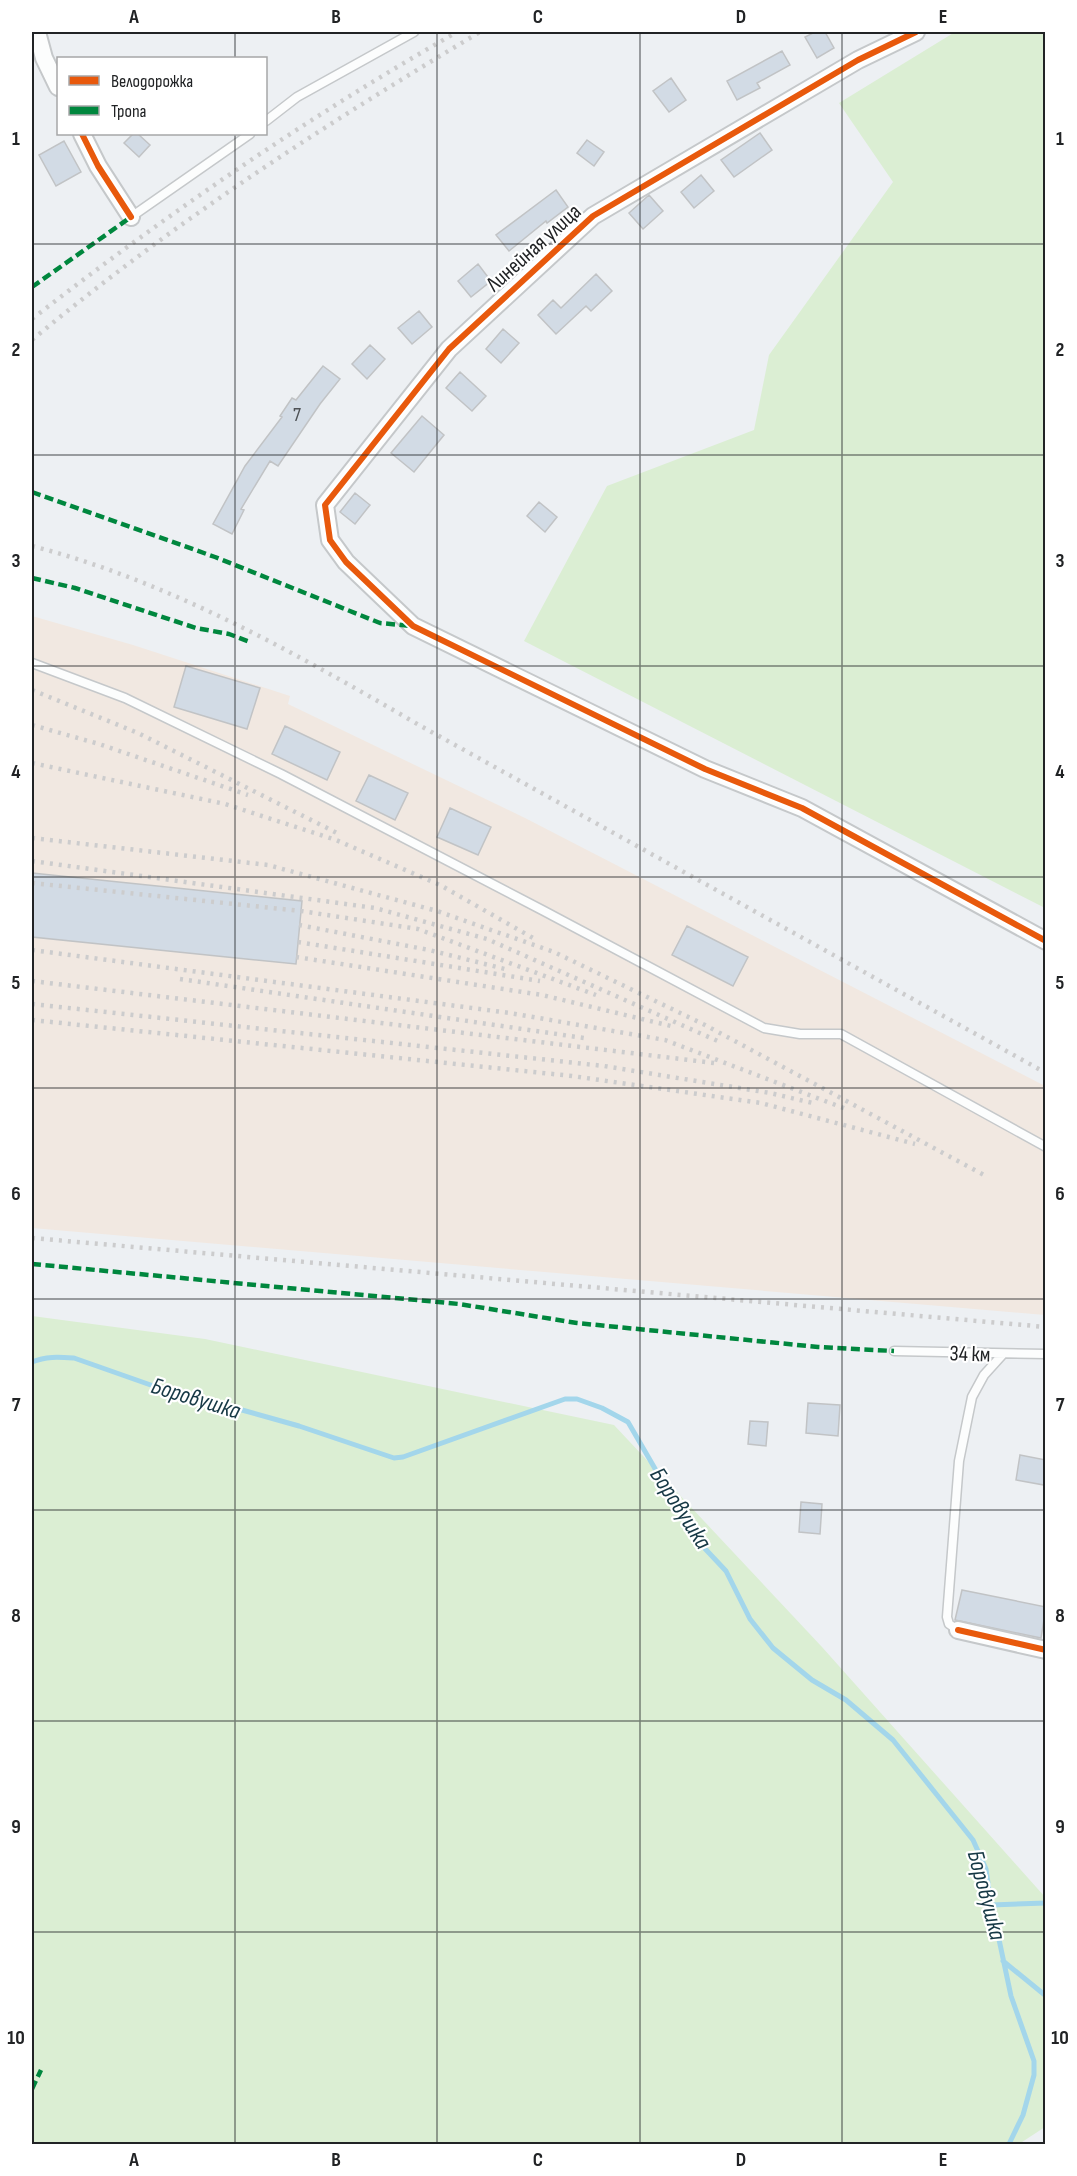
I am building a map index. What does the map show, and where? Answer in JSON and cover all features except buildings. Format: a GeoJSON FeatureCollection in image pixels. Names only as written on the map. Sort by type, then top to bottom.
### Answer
{"type":"FeatureCollection","features":[{"type":"Feature","properties":{"kind":"street"},"geometry":{"type":"LineString","coordinates":[[37,32],[44,58],[57,85]]}},
{"type":"Feature","properties":{"kind":"street","name":"Линейная улица"},"geometry":{"type":"LineString","coordinates":[[916,32],[858,60],[593,216],[449,349],[325,505],[330,540],[346,562],[413,626],[705,769],[802,808],[1046,941]]}},
{"type":"Feature","properties":{"kind":"street"},"geometry":{"type":"LineString","coordinates":[[82,135],[98,166],[131,217]]}},
{"type":"Feature","properties":{"kind":"street"},"geometry":{"type":"LineString","coordinates":[[958,1630],[1046,1650]]}},
{"type":"Feature","properties":{"kind":"lane"},"geometry":{"type":"LineString","coordinates":[[267,120],[297,97],[414,32]]}},
{"type":"Feature","properties":{"kind":"lane"},"geometry":{"type":"LineString","coordinates":[[131,217],[249,135]]}},
{"type":"Feature","properties":{"kind":"lane"},"geometry":{"type":"LineString","coordinates":[[32,663],[125,698],[281,774],[764,1028],[800,1034],[842,1034],[1046,1147]]}},
{"type":"Feature","properties":{"kind":"lane","name":"34 км"},"geometry":{"type":"LineString","coordinates":[[894,1351],[1046,1354]]}},
{"type":"Feature","properties":{"kind":"lane"},"geometry":{"type":"LineString","coordinates":[[958,1630],[949,1624],[947,1617],[958,1461],[972,1397],[984,1375],[1003,1354]]}},
{"type":"Feature","properties":{"kind":"shaded area"},"geometry":{"type":"Polygon","coordinates":[[[32,616],[133,645],[290,696],[288,704],[525,818],[1045,1086],[1045,1315],[32,1228],[32,616]]]}},
{"type":"Feature","properties":{"kind":"green space"},"geometry":{"type":"Polygon","coordinates":[[[955,32],[1045,32],[1045,908],[524,641],[607,486],[754,430],[769,355],[893,182],[839,103],[955,32]]]}},
{"type":"Feature","properties":{"kind":"green space"},"geometry":{"type":"Polygon","coordinates":[[[32,1316],[205,1339],[614,1425],[822,1647],[1045,1897],[1045,2127],[1019,2144],[32,2144],[32,1316]]]}},
{"type":"Feature","properties":{"kind":"waterway","name":"Боровушка"},"geometry":{"type":"LineString","coordinates":[[32,1362],[47,1358],[74,1358],[199,1402],[242,1410],[299,1426],[394,1458],[403,1457],[565,1399],[577,1399],[602,1408],[628,1422],[661,1479],[675,1498],[695,1538],[726,1571],[750,1619],[773,1648],[812,1680],[846,1700],[893,1740],[973,1840],[986,1869],[1011,1996],[1034,2061],[1034,2075],[1023,2115],[1009,2144]]}},
{"type":"Feature","properties":{"kind":"waterway"},"geometry":{"type":"LineString","coordinates":[[991,1905],[1046,1903]]}},
{"type":"Feature","properties":{"kind":"waterway"},"geometry":{"type":"LineString","coordinates":[[1003,1961],[1046,1996]]}},
{"type":"Feature","properties":{"kind":"railway"},"geometry":{"type":"LineString","coordinates":[[32,319],[134,242],[239,168],[401,64],[457,32]]}},
{"type":"Feature","properties":{"kind":"railway"},"geometry":{"type":"LineString","coordinates":[[32,340],[139,256],[250,177],[364,103],[480,32]]}},
{"type":"Feature","properties":{"kind":"railway"},"geometry":{"type":"LineString","coordinates":[[32,546],[134,579],[183,599],[279,646],[1046,1073]]}},
{"type":"Feature","properties":{"kind":"railway"},"geometry":{"type":"LineString","coordinates":[[32,690],[138,733],[339,834]]}},
{"type":"Feature","properties":{"kind":"railway"},"geometry":{"type":"LineString","coordinates":[[32,725],[99,744],[248,795]]}},
{"type":"Feature","properties":{"kind":"railway"},"geometry":{"type":"LineString","coordinates":[[32,763],[225,804],[336,840],[440,885],[533,938]]}},
{"type":"Feature","properties":{"kind":"railway"},"geometry":{"type":"LineString","coordinates":[[32,838],[268,865],[437,911],[554,952],[705,1025],[984,1175]]}},
{"type":"Feature","properties":{"kind":"railway"},"geometry":{"type":"LineString","coordinates":[[32,861],[375,908],[487,939],[720,1042]]}},
{"type":"Feature","properties":{"kind":"railway"},"geometry":{"type":"LineString","coordinates":[[32,883],[301,911],[418,929],[596,995]]}},
{"type":"Feature","properties":{"kind":"railway"},"geometry":{"type":"LineString","coordinates":[[299,925],[429,950],[505,969]]}},
{"type":"Feature","properties":{"kind":"railway"},"geometry":{"type":"LineString","coordinates":[[298,942],[540,981]]}},
{"type":"Feature","properties":{"kind":"railway"},"geometry":{"type":"LineString","coordinates":[[32,950],[510,1013],[665,1040],[846,1109]]}},
{"type":"Feature","properties":{"kind":"railway"},"geometry":{"type":"LineString","coordinates":[[296,957],[542,995],[671,1026]]}},
{"type":"Feature","properties":{"kind":"railway"},"geometry":{"type":"LineString","coordinates":[[180,979],[584,1038]]}},
{"type":"Feature","properties":{"kind":"railway"},"geometry":{"type":"LineString","coordinates":[[32,981],[714,1063]]}},
{"type":"Feature","properties":{"kind":"railway"},"geometry":{"type":"LineString","coordinates":[[32,1004],[604,1066],[770,1093],[817,1104]]}},
{"type":"Feature","properties":{"kind":"railway"},"geometry":{"type":"LineString","coordinates":[[32,1020],[572,1076],[761,1103],[915,1144]]}},
{"type":"Feature","properties":{"kind":"railway"},"geometry":{"type":"LineString","coordinates":[[32,1238],[1046,1327]]}},
{"type":"Feature","properties":{"kind":"marked path"},"geometry":{"type":"LineString","coordinates":[[32,287],[131,217]]}},
{"type":"Feature","properties":{"kind":"marked path"},"geometry":{"type":"LineString","coordinates":[[32,492],[215,557],[380,623],[412,626]]}},
{"type":"Feature","properties":{"kind":"marked path"},"geometry":{"type":"LineString","coordinates":[[32,578],[75,588],[196,628],[229,634],[250,642]]}},
{"type":"Feature","properties":{"kind":"marked path"},"geometry":{"type":"LineString","coordinates":[[32,1264],[459,1304],[577,1323],[818,1347],[894,1351]]}},
{"type":"Feature","properties":{"kind":"marked path"},"geometry":{"type":"LineString","coordinates":[[32,2089],[41,2070]]}},
{"type":"Feature","properties":{"kind":"cycle path"},"geometry":{"type":"LineString","coordinates":[[916,32],[858,60],[593,216],[449,349],[325,505],[330,540],[346,562],[413,626],[705,769],[802,808],[1046,941]]}},
{"type":"Feature","properties":{"kind":"cycle path"},"geometry":{"type":"LineString","coordinates":[[82,135],[98,166],[131,217]]}},
{"type":"Feature","properties":{"kind":"cycle path"},"geometry":{"type":"LineString","coordinates":[[958,1630],[1046,1650]]}}]}
